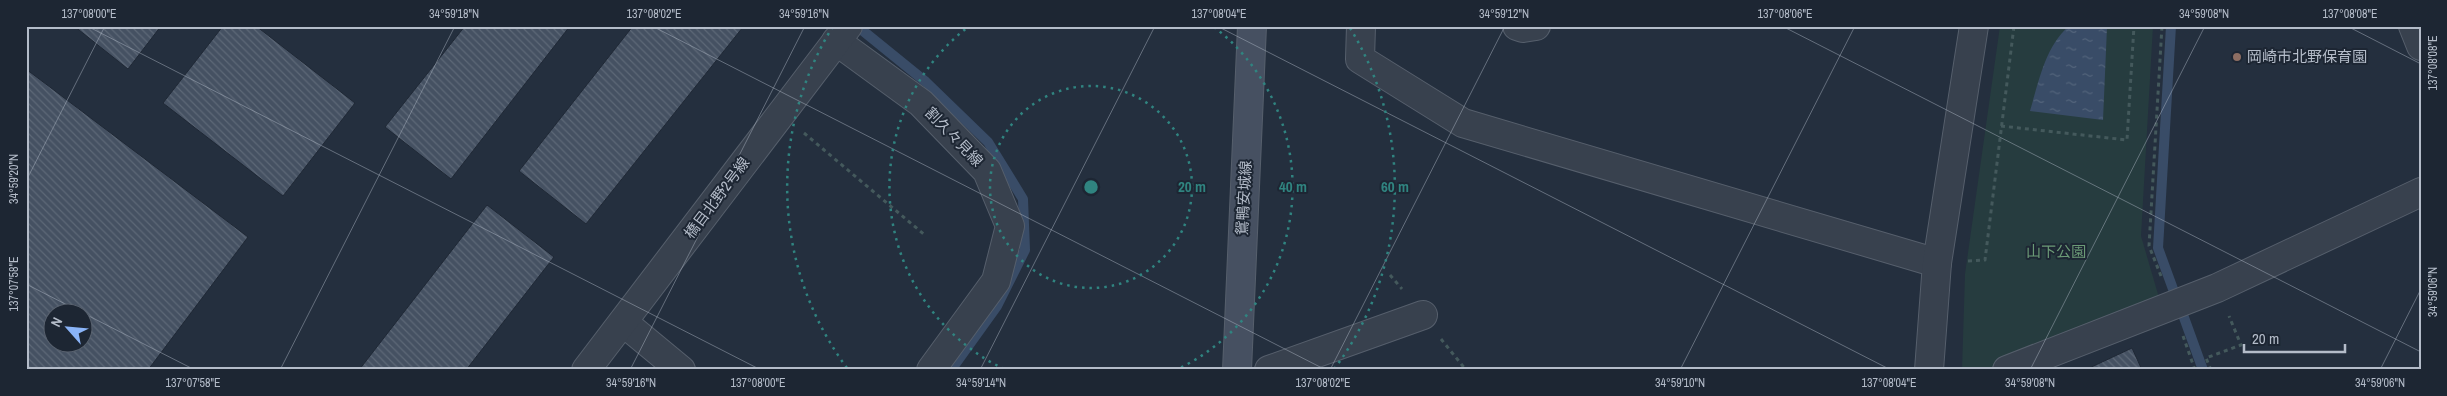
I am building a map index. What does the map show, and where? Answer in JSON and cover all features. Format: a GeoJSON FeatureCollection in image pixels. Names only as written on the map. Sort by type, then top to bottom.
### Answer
{"type":"FeatureCollection","features":[{"type":"Feature","properties":{"kind":"main road","name":"鴛鴨安城線"},"geometry":{"type":"LineString","coordinates":[[1237,370],[1252,26]]}},
{"type":"Feature","properties":{"kind":"street"},"geometry":{"type":"LineString","coordinates":[[1361,26],[1360,59],[1462,123],[1937,263]]}},
{"type":"Feature","properties":{"kind":"street"},"geometry":{"type":"LineString","coordinates":[[1517,26],[1523,28],[1536,26]]}},
{"type":"Feature","properties":{"kind":"street"},"geometry":{"type":"LineString","coordinates":[[1929,370],[1937,263],[1974,26]]}},
{"type":"Feature","properties":{"kind":"street"},"geometry":{"type":"LineString","coordinates":[[2412,26],[2421,46]]}},
{"type":"Feature","properties":{"kind":"street","name":"橋目北野2号線"},"geometry":{"type":"LineString","coordinates":[[586,370],[842,34]]}},
{"type":"Feature","properties":{"kind":"street","name":"割久々見線"},"geometry":{"type":"LineString","coordinates":[[842,34],[921,103],[987,171],[1010,226],[996,281],[931,370]]}},
{"type":"Feature","properties":{"kind":"street"},"geometry":{"type":"LineString","coordinates":[[2007,370],[2217,288],[2421,192]]}},
{"type":"Feature","properties":{"kind":"street"},"geometry":{"type":"LineString","coordinates":[[1268,370],[1423,315]]}},
{"type":"Feature","properties":{"kind":"street"},"geometry":{"type":"LineString","coordinates":[[622,322],[681,370]]}},
{"type":"Feature","properties":{"kind":"path"},"geometry":{"type":"LineString","coordinates":[[1937,263],[1985,260],[2014,26]]}},
{"type":"Feature","properties":{"kind":"path"},"geometry":{"type":"LineString","coordinates":[[2002,126],[2127,140],[2134,26]]}},
{"type":"Feature","properties":{"kind":"path"},"geometry":{"type":"LineString","coordinates":[[2162,26],[2150,246],[2172,305]]}},
{"type":"Feature","properties":{"kind":"path"},"geometry":{"type":"LineString","coordinates":[[798,128],[926,236]]}},
{"type":"Feature","properties":{"kind":"path"},"geometry":{"type":"LineString","coordinates":[[2211,370],[2206,358],[2241,345],[2217,288]]}},
{"type":"Feature","properties":{"kind":"green space","name":"山下公園"},"geometry":{"type":"Polygon","coordinates":[[[2000,26],[2153,26],[2141,236],[2160,301],[2007,370],[1962,370],[1965,274],[2000,26]]]}},
{"type":"Feature","properties":{"kind":"water"},"geometry":{"type":"Polygon","coordinates":[[[2069,26],[2107,27],[2103,120],[2030,111],[2048,54],[2061,34],[2069,26]]]}},
{"type":"Feature","properties":{"kind":"building"},"geometry":{"type":"Polygon","coordinates":[[[74,26],[161,26],[128,69],[74,26]]]}},
{"type":"Feature","properties":{"kind":"building"},"geometry":{"type":"Polygon","coordinates":[[[223,26],[256,26],[355,103],[283,196],[163,103],[223,26]]]}},
{"type":"Feature","properties":{"kind":"building"},"geometry":{"type":"Polygon","coordinates":[[[465,26],[570,26],[451,179],[385,127],[465,26]]]}},
{"type":"Feature","properties":{"kind":"building"},"geometry":{"type":"Polygon","coordinates":[[[633,26],[743,27],[586,224],[519,171],[633,26]]]}},
{"type":"Feature","properties":{"kind":"building"},"geometry":{"type":"Polygon","coordinates":[[[26,69],[248,237],[148,370],[26,370],[26,69]]]}},
{"type":"Feature","properties":{"kind":"building"},"geometry":{"type":"Polygon","coordinates":[[[487,205],[554,257],[466,370],[359,370],[487,205]]]}},
{"type":"Feature","properties":{"kind":"building"},"geometry":{"type":"Polygon","coordinates":[[[2132,348],[2142,370],[2085,370],[2132,348]]]}},
{"type":"Feature","properties":{"kind":"waterway"},"geometry":{"type":"LineString","coordinates":[[857,26],[926,82],[988,142],[1023,199],[1025,250],[997,306],[951,370]]}},
{"type":"Feature","properties":{"kind":"waterway"},"geometry":{"type":"LineString","coordinates":[[2171,26],[2158,248],[2173,289]]}},
{"type":"Feature","properties":{"kind":"waterway"},"geometry":{"type":"LineString","coordinates":[[2182,312],[2203,370]]}},
{"type":"Feature","properties":{"kind":"place","name":"岡崎市北野保育園"},"geometry":{"type":"Point","coordinates":[2237,57]}}]}
